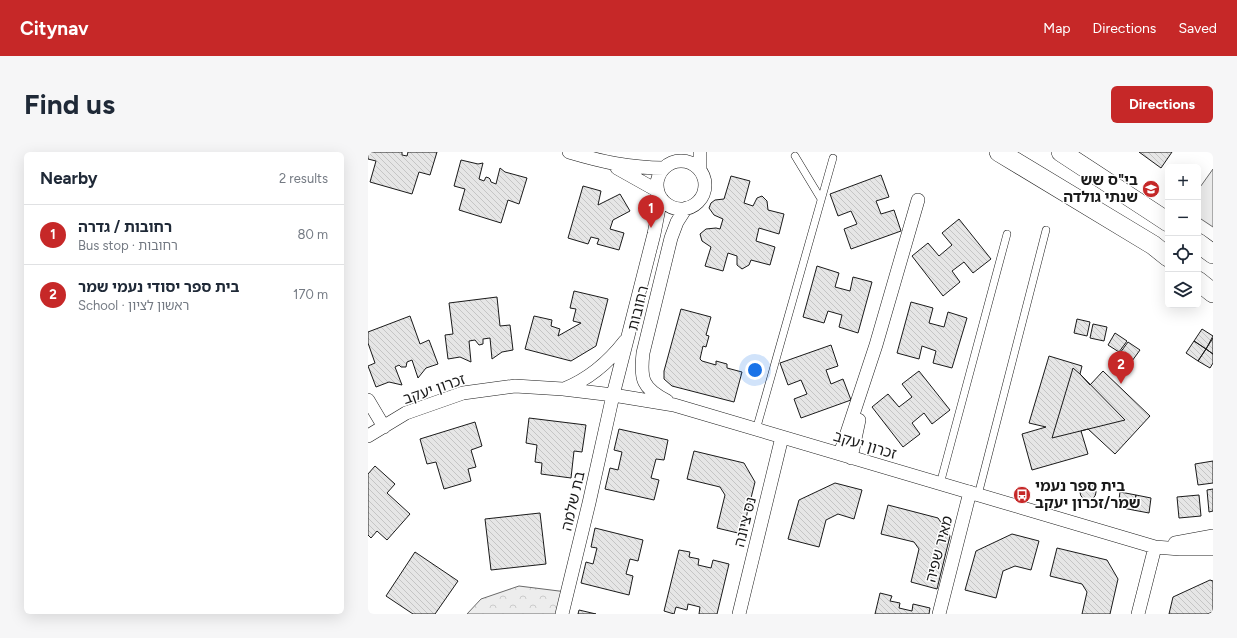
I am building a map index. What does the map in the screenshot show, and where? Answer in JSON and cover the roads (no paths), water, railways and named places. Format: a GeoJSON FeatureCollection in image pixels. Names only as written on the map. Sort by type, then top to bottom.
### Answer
{"type":"FeatureCollection","features":[{"type":"Feature","properties":{"kind":"main road"},"geometry":{"type":"LineString","coordinates":[[1000,152],[1153,245],[1165,255]]}},
{"type":"Feature","properties":{"kind":"main road"},"geometry":{"type":"LineString","coordinates":[[1060,152],[1165,220]]}},
{"type":"Feature","properties":{"kind":"main road"},"geometry":{"type":"LineString","coordinates":[[1201,245],[1213,254]]}},
{"type":"Feature","properties":{"kind":"main road"},"geometry":{"type":"LineString","coordinates":[[1201,283],[1213,293]]}},
{"type":"Feature","properties":{"kind":"street"},"geometry":{"type":"LineString","coordinates":[[569,152],[606,163],[645,168],[670,161],[687,161],[695,164],[700,170],[704,176],[706,184],[701,198],[696,204],[686,208],[674,208],[667,204],[660,194],[642,181],[606,163]]}},
{"type":"Feature","properties":{"kind":"street"},"geometry":{"type":"LineString","coordinates":[[700,152],[700,170]]}},
{"type":"Feature","properties":{"kind":"street"},"geometry":{"type":"LineString","coordinates":[[660,194],[658,178],[670,161]]}},
{"type":"Feature","properties":{"kind":"street","name":"רחובות"},"geometry":{"type":"LineString","coordinates":[[613,395],[654,234],[660,194]]}},
{"type":"Feature","properties":{"kind":"street"},"geometry":{"type":"LineString","coordinates":[[845,456],[918,200]]}},
{"type":"Feature","properties":{"kind":"street","name":"רחובות"},"geometry":{"type":"LineString","coordinates":[[674,405],[650,390],[644,381],[641,370],[643,353],[667,253],[677,222],[686,208]]}},
{"type":"Feature","properties":{"kind":"street","name":"זכרון יעקב"},"geometry":{"type":"LineString","coordinates":[[563,389],[578,383],[595,371],[617,352],[627,338]]}},
{"type":"Feature","properties":{"kind":"street"},"geometry":{"type":"LineString","coordinates":[[845,456],[868,381],[876,345]]}},
{"type":"Feature","properties":{"kind":"street","name":"זכרון יעקב"},"geometry":{"type":"LineString","coordinates":[[368,436],[406,413],[463,393],[515,386],[563,389],[613,395],[674,405],[1155,547],[1213,549]]}},
{"type":"Feature","properties":{"kind":"street","name":"בת שלמה"},"geometry":{"type":"LineString","coordinates":[[562,614],[613,395]]}},
{"type":"Feature","properties":{"kind":"street"},"geometry":{"type":"LineString","coordinates":[[368,400],[384,427]]}},
{"type":"Feature","properties":{"kind":"street","name":"נס ציונה"},"geometry":{"type":"LineString","coordinates":[[739,614],[782,438]]}},
{"type":"Feature","properties":{"kind":"street","name":"מאיר שפיה"},"geometry":{"type":"LineString","coordinates":[[938,614],[974,494]]}},
{"type":"Feature","properties":{"kind":"street","name":"זכרון יעקב"},"geometry":{"type":"LineString","coordinates":[[1155,547],[1213,536]]}},
{"type":"Feature","properties":{"kind":"street"},"geometry":{"type":"LineString","coordinates":[[1138,614],[1155,547]]}},
{"type":"Feature","properties":{"kind":"lane"},"geometry":{"type":"LineString","coordinates":[[795,156],[821,199]]}},
{"type":"Feature","properties":{"kind":"lane"},"geometry":{"type":"LineString","coordinates":[[756,430],[833,158]]}},
{"type":"Feature","properties":{"kind":"lane"},"geometry":{"type":"LineString","coordinates":[[974,494],[1046,230]]}},
{"type":"Feature","properties":{"kind":"lane"},"geometry":{"type":"LineString","coordinates":[[940,484],[1007,234]]}},
{"type":"Feature","properties":{"kind":"place","name":"בי\"ס שש שנתי גולדה"},"geometry":{"type":"Point","coordinates":[1151,189]}},
{"type":"Feature","properties":{"kind":"place","name":"רחובות / גדרה"},"geometry":{"type":"Point","coordinates":[651,228]}},
{"type":"Feature","properties":{"kind":"place","name":"בית ספר יסודי נעמי שמר"},"geometry":{"type":"Point","coordinates":[1121,384]}},
{"type":"Feature","properties":{"kind":"place","name":"בית ספר נעמי שמר/זכרון יעקב"},"geometry":{"type":"Point","coordinates":[1022,495]}}]}
